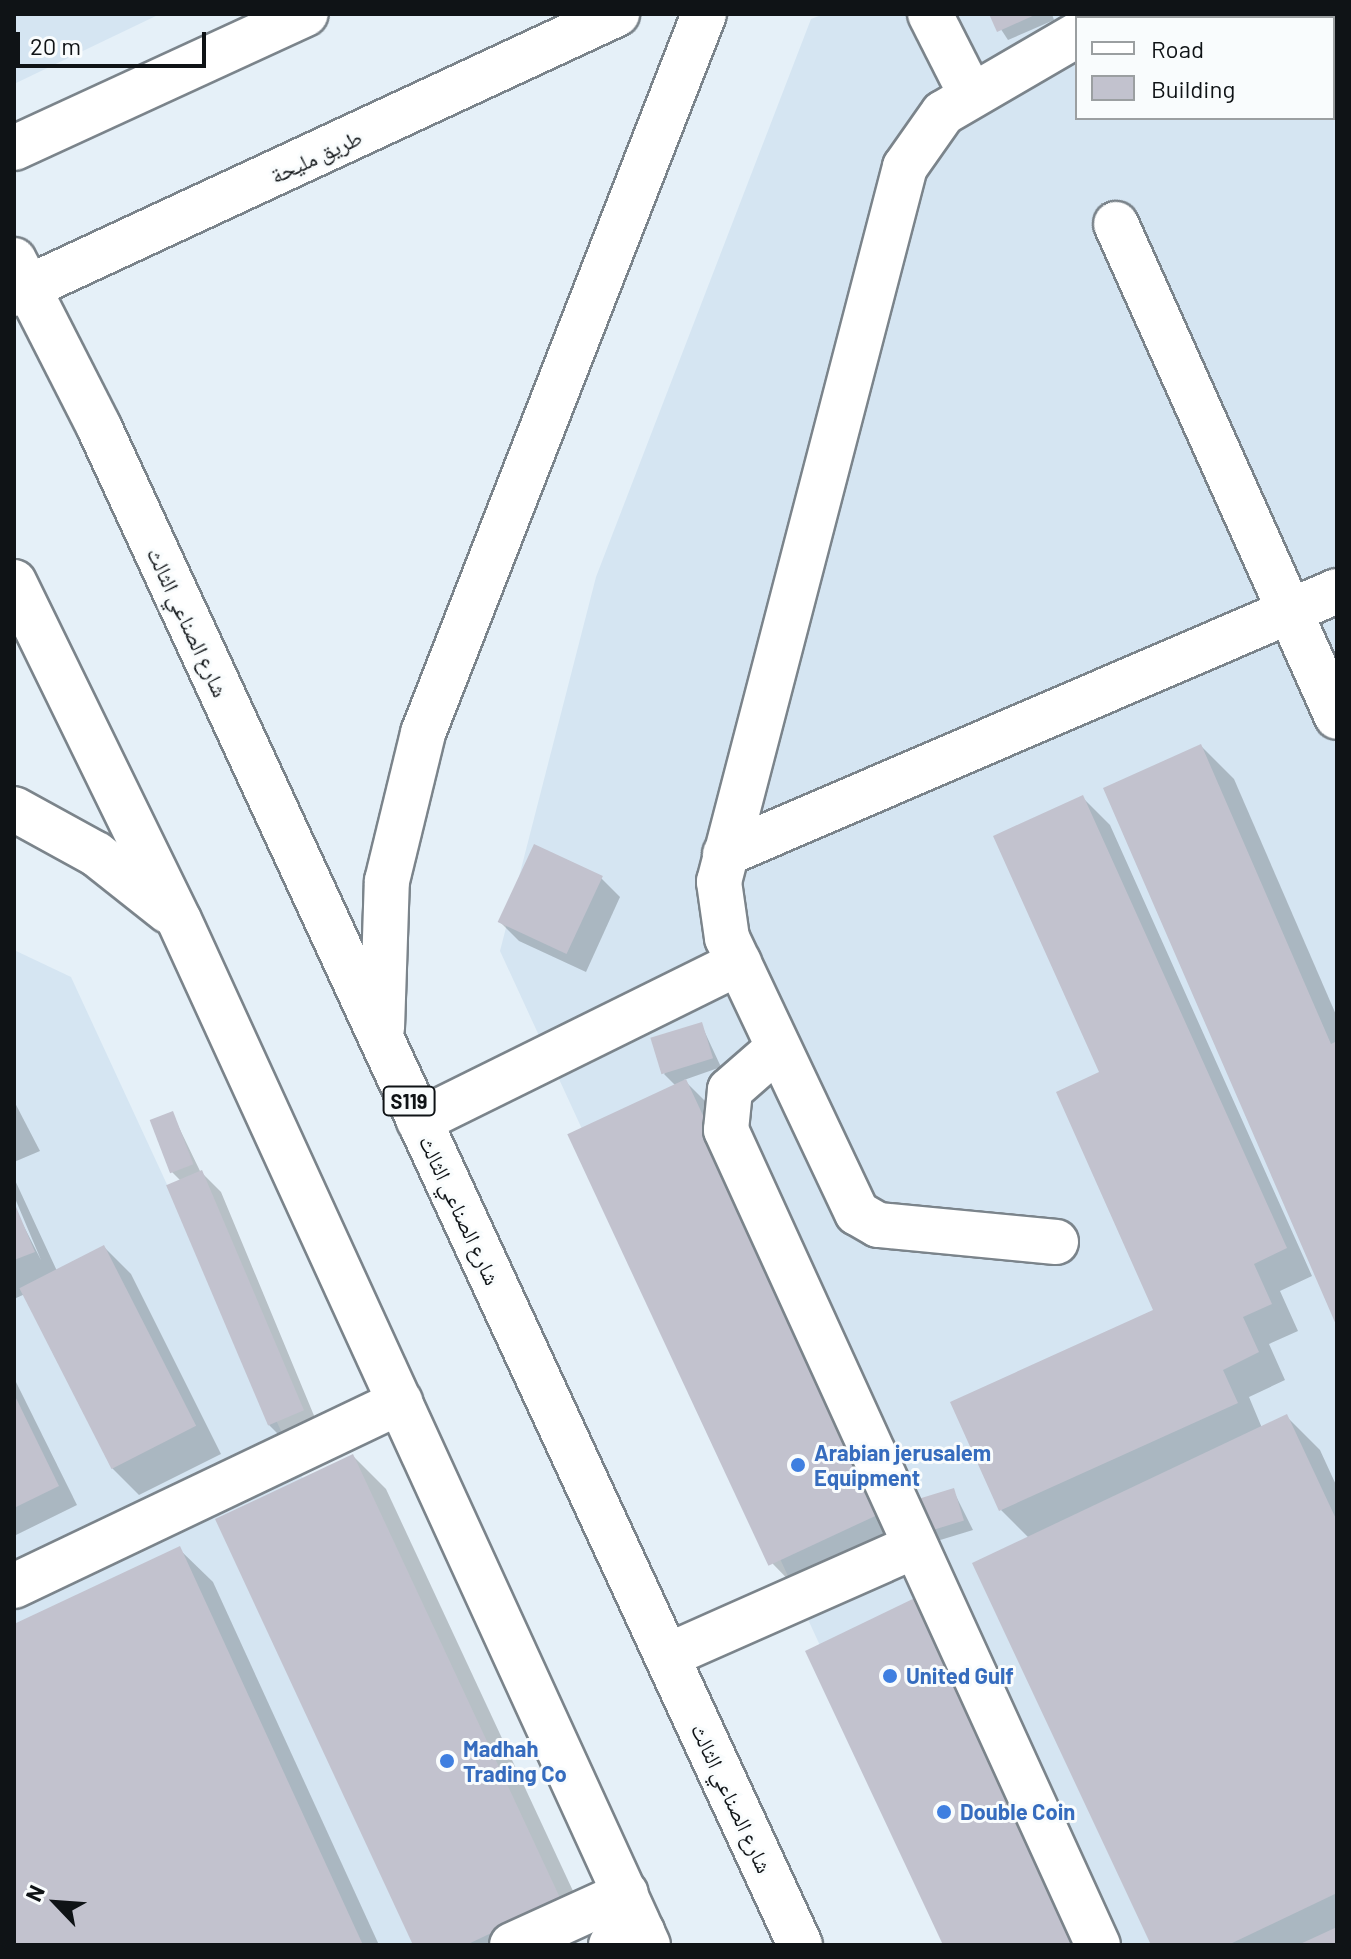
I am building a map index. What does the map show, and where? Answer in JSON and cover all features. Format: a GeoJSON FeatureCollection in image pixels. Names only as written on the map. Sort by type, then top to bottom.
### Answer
{"type":"FeatureCollection","features":[{"type":"Feature","properties":{"kind":"main road"},"geometry":{"type":"LineString","coordinates":[[14,148],[306,14]]}},
{"type":"Feature","properties":{"kind":"main road","name":"طريق مليحة"},"geometry":{"type":"LineString","coordinates":[[19,280],[617,14]]}},
{"type":"Feature","properties":{"kind":"main road"},"geometry":{"type":"LineString","coordinates":[[382,1043],[387,881],[418,748],[704,14]]}},
{"type":"Feature","properties":{"kind":"main road"},"geometry":{"type":"LineString","coordinates":[[930,14],[970,93]]}},
{"type":"Feature","properties":{"kind":"main road"},"geometry":{"type":"LineString","coordinates":[[1056,1242],[866,1220],[849,1203],[739,963],[720,910],[725,854],[905,167],[921,138],[970,93],[1075,36]]}},
{"type":"Feature","properties":{"kind":"main road"},"geometry":{"type":"LineString","coordinates":[[1116,224],[1337,717]]}},
{"type":"Feature","properties":{"kind":"main road","name":"شارع الصناعي الثالث"},"geometry":{"type":"LineString","coordinates":[[19,280],[419,1121],[800,1945]]}},
{"type":"Feature","properties":{"kind":"main road"},"geometry":{"type":"LineString","coordinates":[[14,582],[179,920],[400,1402],[632,1929],[512,1945]]}},
{"type":"Feature","properties":{"kind":"main road"},"geometry":{"type":"LineString","coordinates":[[725,854],[1337,591]]}},
{"type":"Feature","properties":{"kind":"main road"},"geometry":{"type":"LineString","coordinates":[[14,809],[96,854],[179,920]]}},
{"type":"Feature","properties":{"kind":"main road"},"geometry":{"type":"LineString","coordinates":[[419,1121],[739,963]]}},
{"type":"Feature","properties":{"kind":"main road"},"geometry":{"type":"LineString","coordinates":[[778,1048],[730,1090],[726,1130],[1098,1945]]}},
{"type":"Feature","properties":{"kind":"main road"},"geometry":{"type":"LineString","coordinates":[[14,1586],[400,1402]]}},
{"type":"Feature","properties":{"kind":"main road"},"geometry":{"type":"LineString","coordinates":[[667,1656],[915,1546]]}},
{"type":"Feature","properties":{"kind":"shaded area"},"geometry":{"type":"Polygon","coordinates":[[[14,14],[160,14],[14,84],[14,14]]]}},
{"type":"Feature","properties":{"kind":"shaded area"},"geometry":{"type":"Polygon","coordinates":[[[824,14],[1337,14],[1337,1945],[958,1945],[500,951],[596,577],[811,19],[824,14]]]}},
{"type":"Feature","properties":{"kind":"shaded area"},"geometry":{"type":"Polygon","coordinates":[[[14,950],[71,977],[519,1945],[14,1945],[14,950]]]}},
{"type":"Feature","properties":{"kind":"building"},"geometry":{"type":"Polygon","coordinates":[[[989,14],[1037,14],[997,32],[989,14]]]}},
{"type":"Feature","properties":{"kind":"building"},"geometry":{"type":"Polygon","coordinates":[[[1201,744],[1331,1044],[1337,1041],[1337,1327],[1103,788],[1201,744]]]}},
{"type":"Feature","properties":{"kind":"building"},"geometry":{"type":"Polygon","coordinates":[[[1083,795],[1287,1248],[1254,1264],[1272,1304],[1243,1317],[1259,1352],[1223,1370],[1238,1403],[999,1511],[950,1402],[1153,1310],[1056,1092],[1099,1072],[993,836],[1083,795]]]}},
{"type":"Feature","properties":{"kind":"building"},"geometry":{"type":"Polygon","coordinates":[[[534,844],[603,876],[567,954],[498,922],[534,844]]]}},
{"type":"Feature","properties":{"kind":"building"},"geometry":{"type":"Polygon","coordinates":[[[702,1022],[713,1058],[661,1074],[650,1038],[702,1022]]]}},
{"type":"Feature","properties":{"kind":"building"},"geometry":{"type":"Polygon","coordinates":[[[686,1079],[887,1510],[768,1566],[567,1134],[686,1079]]]}},
{"type":"Feature","properties":{"kind":"building"},"geometry":{"type":"Polygon","coordinates":[[[173,1111],[193,1164],[170,1173],[150,1120],[173,1111]]]}},
{"type":"Feature","properties":{"kind":"building"},"geometry":{"type":"Polygon","coordinates":[[[202,1170],[304,1410],[268,1425],[166,1185],[202,1170]]]}},
{"type":"Feature","properties":{"kind":"building"},"geometry":{"type":"Polygon","coordinates":[[[14,1202],[35,1252],[14,1260],[14,1202]]]}},
{"type":"Feature","properties":{"kind":"building"},"geometry":{"type":"Polygon","coordinates":[[[104,1245],[196,1426],[112,1469],[19,1288],[104,1245]]]}},
{"type":"Feature","properties":{"kind":"building"},"geometry":{"type":"Polygon","coordinates":[[[14,1394],[59,1486],[14,1508],[14,1394]]]}},
{"type":"Feature","properties":{"kind":"building"},"geometry":{"type":"Polygon","coordinates":[[[1287,1414],[1337,1521],[1337,1893],[1228,1945],[1151,1945],[972,1563],[1287,1414]]]}},
{"type":"Feature","properties":{"kind":"building"},"geometry":{"type":"Polygon","coordinates":[[[353,1454],[561,1900],[466,1945],[413,1945],[215,1519],[353,1454]]]}},
{"type":"Feature","properties":{"kind":"building"},"geometry":{"type":"Polygon","coordinates":[[[954,1488],[964,1521],[926,1532],[916,1500],[954,1488]]]}},
{"type":"Feature","properties":{"kind":"building"},"geometry":{"type":"Polygon","coordinates":[[[180,1546],[363,1945],[14,1945],[14,1624],[180,1546]]]}},
{"type":"Feature","properties":{"kind":"building"},"geometry":{"type":"Polygon","coordinates":[[[921,1595],[1085,1945],[943,1945],[805,1651],[921,1595]]]}},
{"type":"Feature","properties":{"kind":"building"},"geometry":{"type":"Polygon","coordinates":[[[1337,1927],[1337,1945],[1298,1945],[1337,1927]]]}},
{"type":"Feature","properties":{"kind":"place","name":"Arabian jerusalem Equipment"},"geometry":{"type":"Point","coordinates":[798,1465]}},
{"type":"Feature","properties":{"kind":"place","name":"United Gulf"},"geometry":{"type":"Point","coordinates":[890,1676]}},
{"type":"Feature","properties":{"kind":"place","name":"Madhah Trading Co"},"geometry":{"type":"Point","coordinates":[447,1761]}},
{"type":"Feature","properties":{"kind":"place","name":"Double Coin"},"geometry":{"type":"Point","coordinates":[944,1812]}}]}
